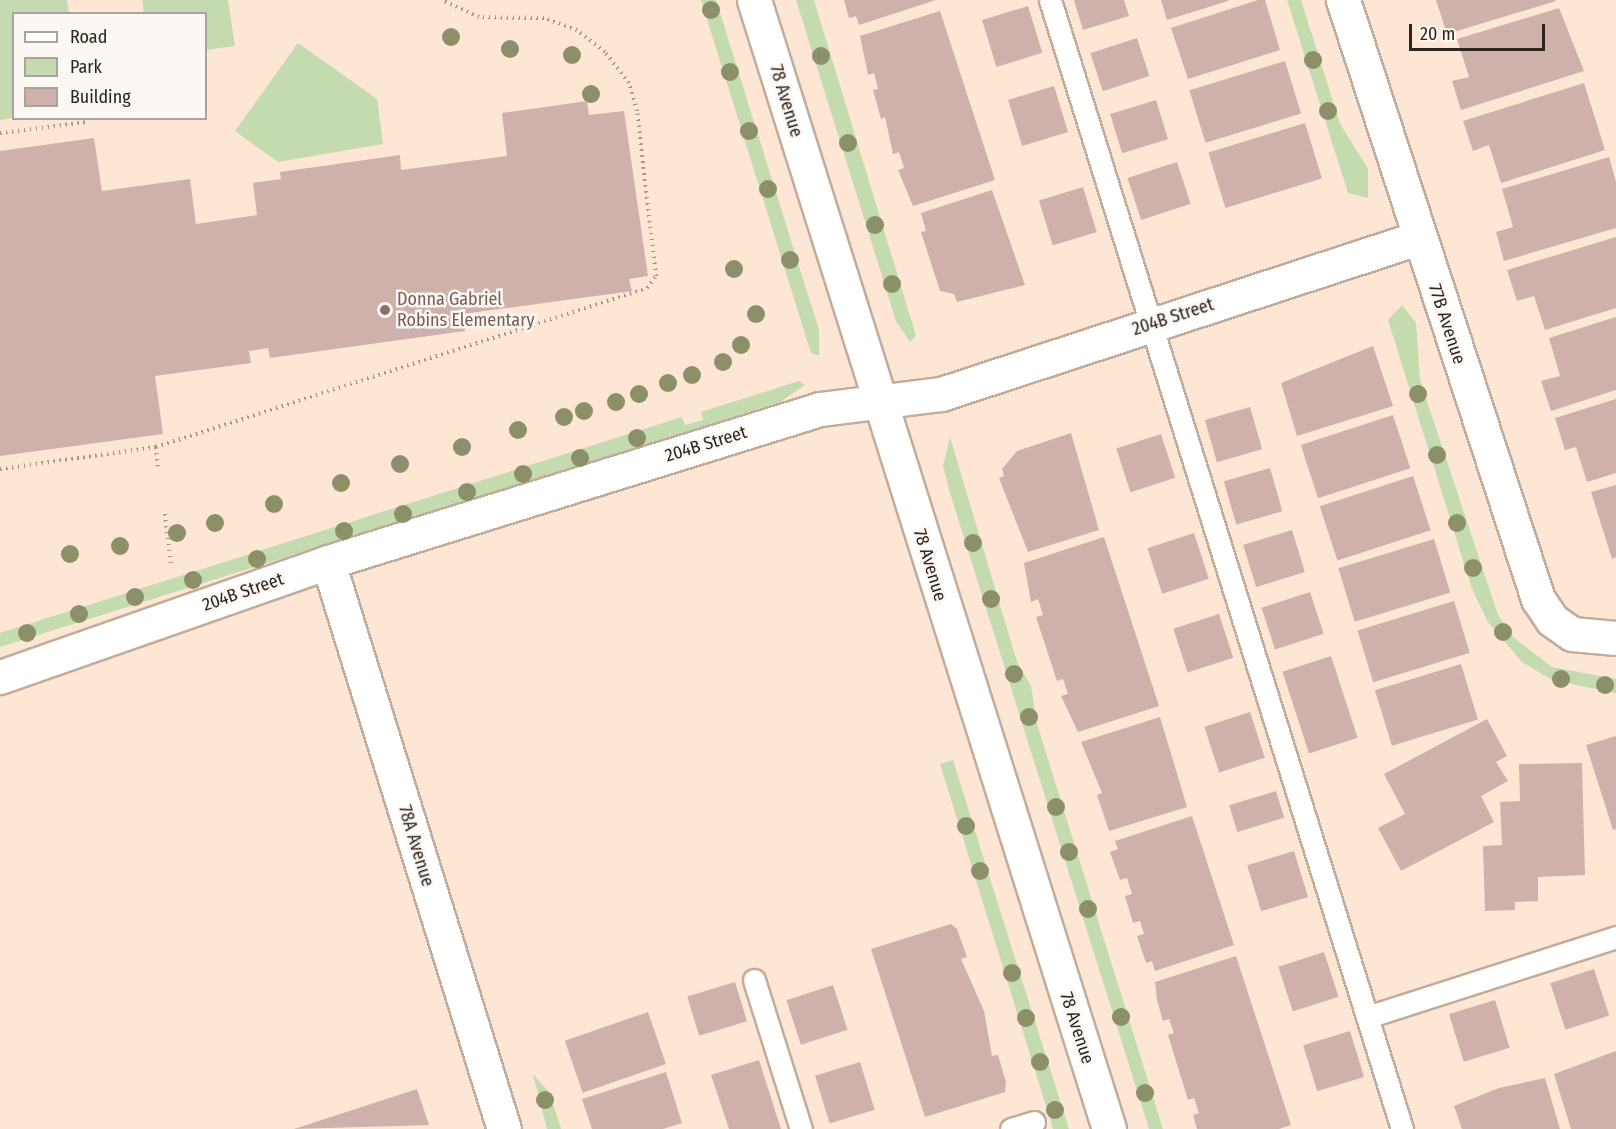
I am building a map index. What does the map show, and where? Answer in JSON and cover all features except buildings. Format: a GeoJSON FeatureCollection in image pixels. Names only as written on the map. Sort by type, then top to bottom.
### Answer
{"type":"FeatureCollection","features":[{"type":"Feature","properties":{"kind":"street","name":"78 Avenue"},"geometry":{"type":"LineString","coordinates":[[754,0],[1108,1129]]}},
{"type":"Feature","properties":{"kind":"street","name":"77B Avenue"},"geometry":{"type":"LineString","coordinates":[[1343,0],[1418,238],[1538,599],[1552,620],[1572,634],[1616,638]]}},
{"type":"Feature","properties":{"kind":"street","name":"204B Street"},"geometry":{"type":"LineString","coordinates":[[0,677],[328,562],[820,409],[941,394],[1418,238]]}},
{"type":"Feature","properties":{"kind":"street","name":"78A Avenue"},"geometry":{"type":"LineString","coordinates":[[328,562],[504,1129]]}},
{"type":"Feature","properties":{"kind":"lane"},"geometry":{"type":"LineString","coordinates":[[1050,0],[1402,1129]]}},
{"type":"Feature","properties":{"kind":"lane"},"geometry":{"type":"LineString","coordinates":[[1367,1017],[1616,937]]}},
{"type":"Feature","properties":{"kind":"lane"},"geometry":{"type":"LineString","coordinates":[[754,980],[801,1129]]}},
{"type":"Feature","properties":{"kind":"lane"},"geometry":{"type":"LineString","coordinates":[[1011,1129],[1034,1122]]}},
{"type":"Feature","properties":{"kind":"path"},"geometry":{"type":"LineString","coordinates":[[0,470],[156,447],[633,296],[656,276],[637,111],[629,83],[605,52],[577,30],[544,18],[479,17],[442,0]]}},
{"type":"Feature","properties":{"kind":"path"},"geometry":{"type":"LineString","coordinates":[[0,133],[88,122]]}},
{"type":"Feature","properties":{"kind":"path"},"geometry":{"type":"LineString","coordinates":[[156,447],[158,467]]}},
{"type":"Feature","properties":{"kind":"path"},"geometry":{"type":"LineString","coordinates":[[165,514],[171,566]]}},
{"type":"Feature","properties":{"kind":"green space"},"geometry":{"type":"Polygon","coordinates":[[[0,0],[67,0],[69,12],[12,12],[12,118],[0,120],[0,0]]]}},
{"type":"Feature","properties":{"kind":"green space"},"geometry":{"type":"Polygon","coordinates":[[[142,0],[228,0],[235,46],[207,50],[207,12],[144,12],[142,0]]]}},
{"type":"Feature","properties":{"kind":"green space"},"geometry":{"type":"Polygon","coordinates":[[[701,0],[716,0],[819,330],[819,356],[811,353],[701,0]]]}},
{"type":"Feature","properties":{"kind":"green space"},"geometry":{"type":"Polygon","coordinates":[[[796,0],[814,0],[916,336],[910,342],[896,321],[796,0]]]}},
{"type":"Feature","properties":{"kind":"green space"},"geometry":{"type":"Polygon","coordinates":[[[1287,0],[1301,0],[1340,124],[1368,169],[1368,198],[1348,193],[1287,0]]]}},
{"type":"Feature","properties":{"kind":"green space"},"geometry":{"type":"Polygon","coordinates":[[[298,43],[377,99],[383,144],[278,162],[235,131],[298,43]]]}},
{"type":"Feature","properties":{"kind":"green space"},"geometry":{"type":"Polygon","coordinates":[[[1402,305],[1416,323],[1420,380],[1498,615],[1513,637],[1552,667],[1616,679],[1616,693],[1552,680],[1522,662],[1488,622],[1472,589],[1388,320],[1402,305]]]}},
{"type":"Feature","properties":{"kind":"green space"},"geometry":{"type":"Polygon","coordinates":[[[799,381],[805,385],[780,402],[0,647],[0,633],[682,417],[685,425],[703,420],[701,412],[799,381]]]}},
{"type":"Feature","properties":{"kind":"green space"},"geometry":{"type":"Polygon","coordinates":[[[950,437],[1017,662],[1031,686],[1037,724],[1163,1129],[1149,1129],[950,493],[943,466],[950,437]]]}},
{"type":"Feature","properties":{"kind":"green space"},"geometry":{"type":"Polygon","coordinates":[[[953,760],[1069,1129],[1053,1129],[940,764],[953,760]]]}},
{"type":"Feature","properties":{"kind":"green space"},"geometry":{"type":"Polygon","coordinates":[[[533,1074],[549,1092],[561,1129],[547,1129],[533,1074]]]}},
{"type":"Feature","properties":{"kind":"place","name":"Donna Gabriel Robins Elementary"},"geometry":{"type":"Point","coordinates":[385,310]}}]}
